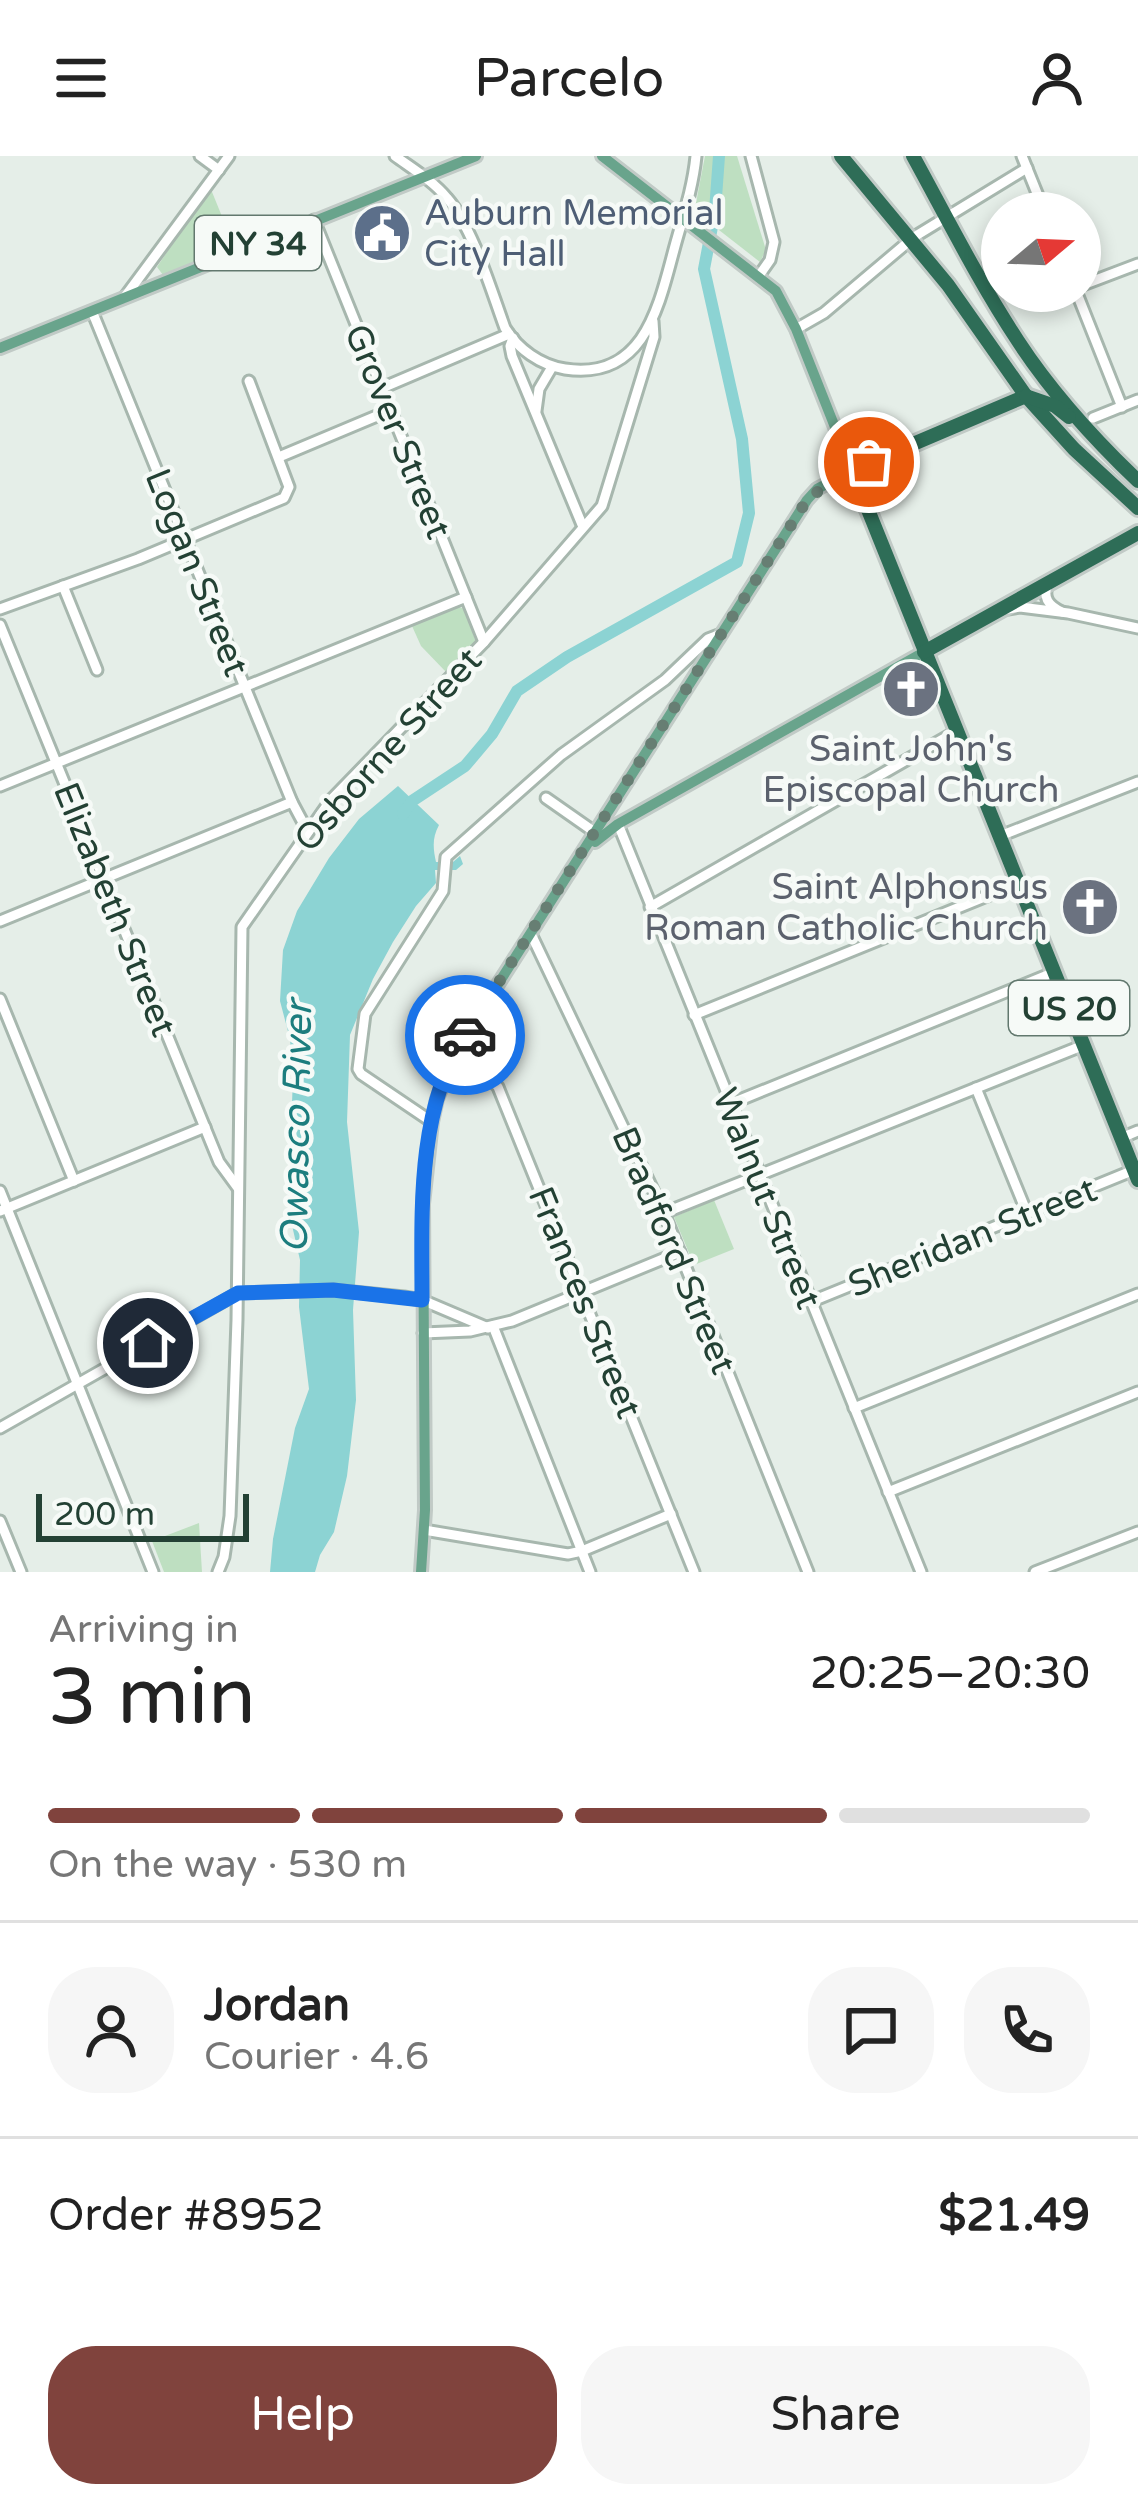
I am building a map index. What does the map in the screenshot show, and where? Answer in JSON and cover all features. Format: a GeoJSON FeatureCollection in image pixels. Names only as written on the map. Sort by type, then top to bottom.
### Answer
{"type":"FeatureCollection","features":[{"type":"Feature","properties":{"kind":"highway"},"geometry":{"type":"LineString","coordinates":[[841,156],[911,239],[1026,396],[1138,508]]}},
{"type":"Feature","properties":{"kind":"highway"},"geometry":{"type":"LineString","coordinates":[[913,156],[1016,338],[1138,481]]}},
{"type":"Feature","properties":{"kind":"highway"},"geometry":{"type":"LineString","coordinates":[[852,470],[1026,396],[1087,421]]}},
{"type":"Feature","properties":{"kind":"highway","name":"US 20"},"geometry":{"type":"LineString","coordinates":[[852,470],[1136,1174]]}},
{"type":"Feature","properties":{"kind":"highway"},"geometry":{"type":"LineString","coordinates":[[924,652],[1138,533]]}},
{"type":"Feature","properties":{"kind":"main road","name":"NY 34"},"geometry":{"type":"LineString","coordinates":[[0,348],[476,156]]}},
{"type":"Feature","properties":{"kind":"main road"},"geometry":{"type":"LineString","coordinates":[[422,1572],[423,1204],[437,1100],[459,1044],[807,500],[852,470],[782,300],[602,156]]}},
{"type":"Feature","properties":{"kind":"main road"},"geometry":{"type":"LineString","coordinates":[[577,862],[618,824],[924,652]]}},
{"type":"Feature","properties":{"kind":"main road"},"geometry":{"type":"LineString","coordinates":[[607,816],[618,824]]}},
{"type":"Feature","properties":{"kind":"street"},"geometry":{"type":"LineString","coordinates":[[200,156],[219,170]]}},
{"type":"Feature","properties":{"kind":"street"},"geometry":{"type":"LineString","coordinates":[[124,298],[230,156]]}},
{"type":"Feature","properties":{"kind":"street","name":"Osborne Street"},"geometry":{"type":"LineString","coordinates":[[218,1572],[230,1516],[242,927],[350,778],[484,642],[604,503],[655,337],[653,321],[696,156]]}},
{"type":"Feature","properties":{"kind":"street"},"geometry":{"type":"LineString","coordinates":[[751,156],[774,242],[770,260],[758,277]]}},
{"type":"Feature","properties":{"kind":"street"},"geometry":{"type":"LineString","coordinates":[[1022,156],[1037,192]]}},
{"type":"Feature","properties":{"kind":"street"},"geometry":{"type":"LineString","coordinates":[[402,158],[445,195],[460,217],[511,336],[532,356],[552,367],[579,370],[609,364],[636,346],[653,321]]}},
{"type":"Feature","properties":{"kind":"street"},"geometry":{"type":"LineString","coordinates":[[796,329],[824,313],[911,239],[1027,168]]}},
{"type":"Feature","properties":{"kind":"street","name":"Grover Street"},"geometry":{"type":"LineString","coordinates":[[314,220],[484,642]]}},
{"type":"Feature","properties":{"kind":"street"},"geometry":{"type":"LineString","coordinates":[[1101,279],[1138,264]]}},
{"type":"Feature","properties":{"kind":"street","name":"Logan Street"},"geometry":{"type":"LineString","coordinates":[[92,311],[308,832]]}},
{"type":"Feature","properties":{"kind":"street"},"geometry":{"type":"LineString","coordinates":[[1087,312],[1122,407]]}},
{"type":"Feature","properties":{"kind":"street"},"geometry":{"type":"LineString","coordinates":[[382,388],[511,336]]}},
{"type":"Feature","properties":{"kind":"street"},"geometry":{"type":"LineString","coordinates":[[511,336],[512,356],[583,527]]}},
{"type":"Feature","properties":{"kind":"street"},"geometry":{"type":"LineString","coordinates":[[536,418],[539,389],[552,367]]}},
{"type":"Feature","properties":{"kind":"street"},"geometry":{"type":"LineString","coordinates":[[0,609],[284,498],[290,490],[249,381]]}},
{"type":"Feature","properties":{"kind":"street"},"geometry":{"type":"LineString","coordinates":[[1087,421],[1138,400]]}},
{"type":"Feature","properties":{"kind":"street"},"geometry":{"type":"LineString","coordinates":[[278,457],[391,410]]}},
{"type":"Feature","properties":{"kind":"street"},"geometry":{"type":"LineString","coordinates":[[1049,581],[1046,600],[1068,613]]}},
{"type":"Feature","properties":{"kind":"street"},"geometry":{"type":"LineString","coordinates":[[63,586],[97,670]]}},
{"type":"Feature","properties":{"kind":"street"},"geometry":{"type":"LineString","coordinates":[[0,786],[466,598]]}},
{"type":"Feature","properties":{"kind":"street"},"geometry":{"type":"LineString","coordinates":[[992,613],[1020,607],[1138,628]]}},
{"type":"Feature","properties":{"kind":"street","name":"Elizabeth Street"},"geometry":{"type":"LineString","coordinates":[[0,625],[4,647],[57,764],[205,1127],[225,1172],[239,1189]]}},
{"type":"Feature","properties":{"kind":"street"},"geometry":{"type":"LineString","coordinates":[[432,1122],[361,1074],[358,1056],[367,1010],[443,891],[446,857],[561,754],[721,634]]}},
{"type":"Feature","properties":{"kind":"street"},"geometry":{"type":"LineString","coordinates":[[650,907],[958,731]]}},
{"type":"Feature","properties":{"kind":"street"},"geometry":{"type":"LineString","coordinates":[[1000,836],[1138,782]]}},
{"type":"Feature","properties":{"kind":"street"},"geometry":{"type":"LineString","coordinates":[[547,798],[596,832]]}},
{"type":"Feature","properties":{"kind":"street"},"geometry":{"type":"LineString","coordinates":[[0,921],[292,802]]}},
{"type":"Feature","properties":{"kind":"street","name":"Walnut Street"},"geometry":{"type":"LineString","coordinates":[[618,824],[920,1572]]}},
{"type":"Feature","properties":{"kind":"street"},"geometry":{"type":"LineString","coordinates":[[694,1015],[1019,883]]}},
{"type":"Feature","properties":{"kind":"street","name":"Bradford Street"},"geometry":{"type":"LineString","coordinates":[[531,934],[664,1213],[808,1572]]}},
{"type":"Feature","properties":{"kind":"street"},"geometry":{"type":"LineString","coordinates":[[730,1104],[1054,972]]}},
{"type":"Feature","properties":{"kind":"street"},"geometry":{"type":"LineString","coordinates":[[0,999],[74,1181]]}},
{"type":"Feature","properties":{"kind":"street","name":"Frances Street"},"geometry":{"type":"LineString","coordinates":[[459,1044],[498,1087],[694,1572]]}},
{"type":"Feature","properties":{"kind":"street"},"geometry":{"type":"LineString","coordinates":[[664,1213],[1084,1045]]}},
{"type":"Feature","properties":{"kind":"street"},"geometry":{"type":"LineString","coordinates":[[976,1088],[1027,1214]]}},
{"type":"Feature","properties":{"kind":"street"},"geometry":{"type":"LineString","coordinates":[[3,1210],[205,1127]]}},
{"type":"Feature","properties":{"kind":"street"},"geometry":{"type":"LineString","coordinates":[[1121,1138],[1138,1131]]}},
{"type":"Feature","properties":{"kind":"street","name":"Sheridan Street"},"geometry":{"type":"LineString","coordinates":[[810,1302],[1136,1174]]}},
{"type":"Feature","properties":{"kind":"street"},"geometry":{"type":"LineString","coordinates":[[0,1191],[3,1210],[154,1572]]}},
{"type":"Feature","properties":{"kind":"street"},"geometry":{"type":"LineString","coordinates":[[423,1333],[490,1327],[680,1252]]}},
{"type":"Feature","properties":{"kind":"street"},"geometry":{"type":"LineString","coordinates":[[0,1428],[238,1293],[374,1293],[422,1300],[490,1327],[590,1572]]}},
{"type":"Feature","properties":{"kind":"street"},"geometry":{"type":"LineString","coordinates":[[854,1408],[1138,1294]]}},
{"type":"Feature","properties":{"kind":"street"},"geometry":{"type":"LineString","coordinates":[[888,1492],[1138,1392]]}},
{"type":"Feature","properties":{"kind":"street"},"geometry":{"type":"LineString","coordinates":[[424,1530],[568,1554],[670,1514]]}},
{"type":"Feature","properties":{"kind":"street"},"geometry":{"type":"LineString","coordinates":[[0,1521],[21,1572]]}},
{"type":"Feature","properties":{"kind":"street"},"geometry":{"type":"LineString","coordinates":[[1035,1572],[1138,1532]]}},
{"type":"Feature","properties":{"kind":"green space"},"geometry":{"type":"Polygon","coordinates":[[[705,156],[737,156],[766,250],[760,262],[695,208],[705,156]]]}},
{"type":"Feature","properties":{"kind":"green space"},"geometry":{"type":"Polygon","coordinates":[[[210,187],[234,246],[163,275],[157,267],[210,187]]]}},
{"type":"Feature","properties":{"kind":"green space"},"geometry":{"type":"Polygon","coordinates":[[[459,607],[465,609],[476,642],[447,673],[421,646],[412,626],[459,607]]]}},
{"type":"Feature","properties":{"kind":"green space"},"geometry":{"type":"Polygon","coordinates":[[[714,1200],[734,1249],[694,1265],[674,1217],[714,1200]]]}},
{"type":"Feature","properties":{"kind":"green space"},"geometry":{"type":"Polygon","coordinates":[[[199,1523],[202,1572],[164,1572],[152,1541],[199,1523]]]}},
{"type":"Feature","properties":{"kind":"water"},"geometry":{"type":"Polygon","coordinates":[[[398,786],[439,825],[436,862],[453,862],[460,856],[463,864],[456,870],[435,870],[436,883],[393,942],[350,1035],[347,1122],[359,1232],[353,1310],[356,1400],[347,1476],[334,1532],[315,1572],[270,1572],[295,1428],[309,1389],[299,1307],[300,1260],[288,1208],[293,1077],[280,1001],[283,950],[297,911],[329,858],[359,819],[398,786]]]}},
{"type":"Feature","properties":{"kind":"waterway","name":"Owasco River"},"geometry":{"type":"LineString","coordinates":[[403,814],[412,801],[465,766],[492,734],[517,691],[567,657],[737,562],[749,513],[742,439],[704,269],[719,156]]}},
{"type":"Feature","properties":{"kind":"way so far"},"geometry":{"type":"LineString","coordinates":[[465,1035],[807,500],[831,481],[869,462]]}},
{"type":"Feature","properties":{"kind":"place","name":"Auburn Memorial City Hall"},"geometry":{"type":"Point","coordinates":[382,233]}},
{"type":"Feature","properties":{"kind":"place","name":"Saint John's Episcopal Church"},"geometry":{"type":"Point","coordinates":[911,689]}},
{"type":"Feature","properties":{"kind":"place","name":"Saint Alphonsus Roman Catholic Church"},"geometry":{"type":"Point","coordinates":[1090,907]}},
{"type":"Feature","properties":{"kind":"route"},"geometry":{"type":"LineString","coordinates":[[148,1343],[238,1293],[333,1290],[422,1300],[423,1204],[432,1122],[465,1035]]}}]}
